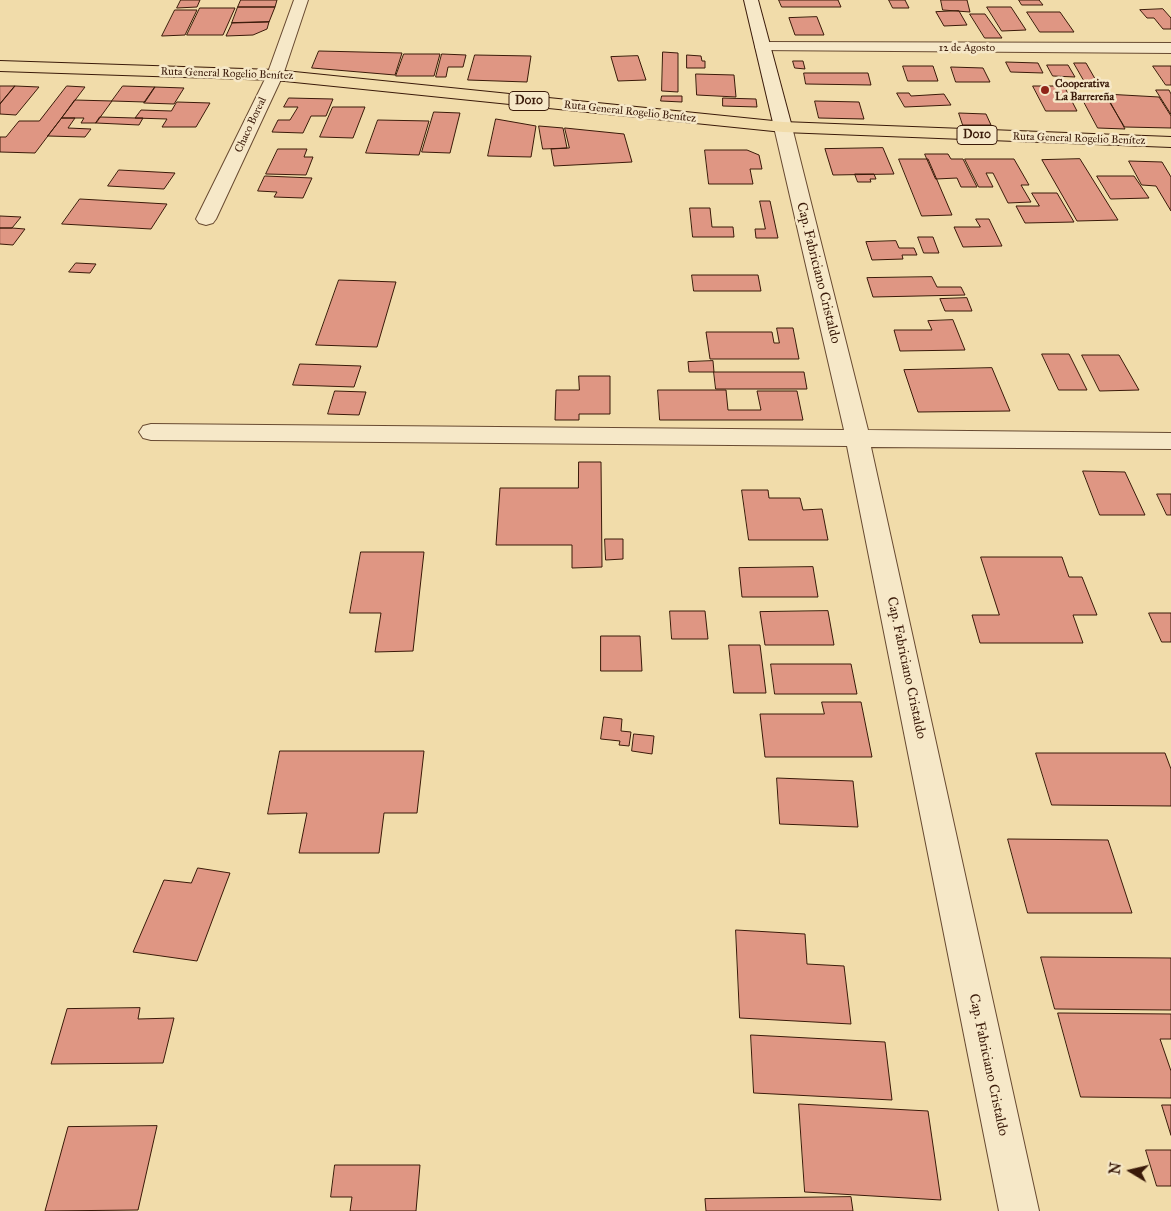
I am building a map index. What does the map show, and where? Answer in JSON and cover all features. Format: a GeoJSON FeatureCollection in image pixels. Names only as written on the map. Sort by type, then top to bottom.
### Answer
{"type":"FeatureCollection","features":[{"type":"Feature","properties":{"kind":"main road","name":"Ruta General Rogelio Benítez"},"geometry":{"type":"LineString","coordinates":[[0,66],[275,75],[783,127],[1171,142]]}},
{"type":"Feature","properties":{"kind":"street","name":"Chaco Boreal"},"geometry":{"type":"LineString","coordinates":[[206,219],[275,75],[301,0]]}},
{"type":"Feature","properties":{"kind":"street","name":"Cap. Fabriciano Cristaldo"},"geometry":{"type":"LineString","coordinates":[[751,0],[858,440],[1018,1211]]}},
{"type":"Feature","properties":{"kind":"street","name":"12 de Agosto"},"geometry":{"type":"LineString","coordinates":[[762,47],[1171,48]]}},
{"type":"Feature","properties":{"kind":"street"},"geometry":{"type":"LineString","coordinates":[[151,432],[858,440],[1171,441]]}},
{"type":"Feature","properties":{"kind":"building"},"geometry":{"type":"Polygon","coordinates":[[[181,0],[200,0],[197,7],[177,8],[181,0]]]}},
{"type":"Feature","properties":{"kind":"building"},"geometry":{"type":"Polygon","coordinates":[[[241,0],[277,0],[275,7],[238,7],[241,0]]]}},
{"type":"Feature","properties":{"kind":"building"},"geometry":{"type":"Polygon","coordinates":[[[779,0],[838,0],[841,7],[782,7],[779,0]]]}},
{"type":"Feature","properties":{"kind":"building"},"geometry":{"type":"Polygon","coordinates":[[[889,0],[905,0],[909,8],[893,8],[889,0]]]}},
{"type":"Feature","properties":{"kind":"building"},"geometry":{"type":"Polygon","coordinates":[[[941,0],[967,0],[970,12],[943,10],[941,0]]]}},
{"type":"Feature","properties":{"kind":"building"},"geometry":{"type":"Polygon","coordinates":[[[1019,0],[1039,0],[1043,5],[1022,5],[1019,0]]]}},
{"type":"Feature","properties":{"kind":"building"},"geometry":{"type":"Polygon","coordinates":[[[238,7],[275,7],[269,22],[232,23],[238,7]]]}},
{"type":"Feature","properties":{"kind":"building"},"geometry":{"type":"Polygon","coordinates":[[[987,7],[1011,7],[1026,30],[1002,31],[987,7]]]}},
{"type":"Feature","properties":{"kind":"building"},"geometry":{"type":"Polygon","coordinates":[[[200,8],[235,8],[223,35],[187,35],[200,8]]]}},
{"type":"Feature","properties":{"kind":"building"},"geometry":{"type":"Polygon","coordinates":[[[1163,9],[1171,18],[1171,29],[1163,29],[1154,18],[1147,18],[1140,10],[1163,9]]]}},
{"type":"Feature","properties":{"kind":"building"},"geometry":{"type":"Polygon","coordinates":[[[175,10],[197,10],[185,35],[162,36],[175,10]]]}},
{"type":"Feature","properties":{"kind":"building"},"geometry":{"type":"Polygon","coordinates":[[[959,11],[967,25],[944,26],[936,12],[959,11]]]}},
{"type":"Feature","properties":{"kind":"building"},"geometry":{"type":"Polygon","coordinates":[[[1027,12],[1060,12],[1074,32],[1040,32],[1027,12]]]}},
{"type":"Feature","properties":{"kind":"building"},"geometry":{"type":"Polygon","coordinates":[[[970,14],[985,14],[1002,38],[985,38],[970,14]]]}},
{"type":"Feature","properties":{"kind":"building"},"geometry":{"type":"Polygon","coordinates":[[[817,17],[824,35],[795,35],[789,18],[817,17]]]}},
{"type":"Feature","properties":{"kind":"building"},"geometry":{"type":"Polygon","coordinates":[[[269,22],[267,29],[253,35],[226,36],[232,23],[269,22]]]}},
{"type":"Feature","properties":{"kind":"building"},"geometry":{"type":"Polygon","coordinates":[[[319,51],[402,53],[395,75],[312,68],[319,51]]]}},
{"type":"Feature","properties":{"kind":"building"},"geometry":{"type":"Polygon","coordinates":[[[663,52],[678,53],[678,92],[662,91],[663,52]]]}},
{"type":"Feature","properties":{"kind":"building"},"geometry":{"type":"Polygon","coordinates":[[[404,54],[440,54],[434,76],[396,76],[404,54]]]}},
{"type":"Feature","properties":{"kind":"building"},"geometry":{"type":"Polygon","coordinates":[[[442,54],[466,55],[463,67],[448,67],[446,77],[436,77],[442,54]]]}},
{"type":"Feature","properties":{"kind":"building"},"geometry":{"type":"Polygon","coordinates":[[[475,55],[531,56],[527,82],[468,80],[475,55]]]}},
{"type":"Feature","properties":{"kind":"building"},"geometry":{"type":"Polygon","coordinates":[[[687,55],[701,56],[702,61],[705,61],[705,68],[687,68],[687,55]]]}},
{"type":"Feature","properties":{"kind":"building"},"geometry":{"type":"Polygon","coordinates":[[[638,56],[646,80],[618,81],[611,57],[638,56]]]}},
{"type":"Feature","properties":{"kind":"building"},"geometry":{"type":"Polygon","coordinates":[[[793,61],[803,61],[805,69],[795,68],[793,61]]]}},
{"type":"Feature","properties":{"kind":"building"},"geometry":{"type":"Polygon","coordinates":[[[1006,62],[1038,63],[1043,73],[1011,72],[1006,62]]]}},
{"type":"Feature","properties":{"kind":"building"},"geometry":{"type":"Polygon","coordinates":[[[1074,63],[1086,63],[1098,84],[1086,84],[1074,63]]]}},
{"type":"Feature","properties":{"kind":"building"},"geometry":{"type":"Polygon","coordinates":[[[1047,65],[1068,65],[1075,77],[1053,76],[1047,65]]]}},
{"type":"Feature","properties":{"kind":"building"},"geometry":{"type":"Polygon","coordinates":[[[903,66],[933,66],[938,81],[908,81],[903,66]]]}},
{"type":"Feature","properties":{"kind":"building"},"geometry":{"type":"Polygon","coordinates":[[[1153,66],[1171,66],[1171,85],[1166,85],[1153,66]]]}},
{"type":"Feature","properties":{"kind":"building"},"geometry":{"type":"Polygon","coordinates":[[[951,67],[983,68],[990,82],[956,82],[951,67]]]}},
{"type":"Feature","properties":{"kind":"building"},"geometry":{"type":"Polygon","coordinates":[[[804,73],[868,73],[871,85],[806,84],[804,73]]]}},
{"type":"Feature","properties":{"kind":"building"},"geometry":{"type":"Polygon","coordinates":[[[696,74],[734,75],[736,97],[697,95],[696,74]]]}},
{"type":"Feature","properties":{"kind":"building"},"geometry":{"type":"Polygon","coordinates":[[[0,86],[15,86],[0,104],[0,86]]]}},
{"type":"Feature","properties":{"kind":"building"},"geometry":{"type":"Polygon","coordinates":[[[15,86],[39,87],[16,115],[0,114],[0,104],[15,86]]]}},
{"type":"Feature","properties":{"kind":"building"},"geometry":{"type":"Polygon","coordinates":[[[67,86],[85,87],[35,153],[0,152],[0,137],[6,137],[19,121],[39,121],[67,86]]]}},
{"type":"Feature","properties":{"kind":"building"},"geometry":{"type":"Polygon","coordinates":[[[123,86],[155,87],[145,102],[112,101],[123,86]]]}},
{"type":"Feature","properties":{"kind":"building"},"geometry":{"type":"Polygon","coordinates":[[[1033,86],[1064,86],[1077,111],[1046,111],[1033,86]]]}},
{"type":"Feature","properties":{"kind":"building"},"geometry":{"type":"Polygon","coordinates":[[[155,87],[184,88],[174,104],[144,103],[155,87]]]}},
{"type":"Feature","properties":{"kind":"building"},"geometry":{"type":"Polygon","coordinates":[[[1156,90],[1169,90],[1171,94],[1171,114],[1156,90]]]}},
{"type":"Feature","properties":{"kind":"building"},"geometry":{"type":"Polygon","coordinates":[[[897,93],[909,93],[911,96],[944,94],[951,105],[905,107],[897,93]]]}},
{"type":"Feature","properties":{"kind":"building"},"geometry":{"type":"Polygon","coordinates":[[[1105,94],[1159,97],[1171,116],[1171,128],[1125,127],[1105,94]]]}},
{"type":"Feature","properties":{"kind":"building"},"geometry":{"type":"Polygon","coordinates":[[[662,96],[682,96],[682,102],[661,101],[662,96]]]}},
{"type":"Feature","properties":{"kind":"building"},"geometry":{"type":"Polygon","coordinates":[[[289,98],[333,99],[326,116],[311,116],[303,133],[272,132],[278,120],[290,120],[298,107],[284,107],[289,98]]]}},
{"type":"Feature","properties":{"kind":"building"},"geometry":{"type":"Polygon","coordinates":[[[723,98],[756,99],[757,107],[723,106],[723,98]]]}},
{"type":"Feature","properties":{"kind":"building"},"geometry":{"type":"Polygon","coordinates":[[[75,100],[112,101],[96,123],[81,123],[84,118],[62,118],[75,100]]]}},
{"type":"Feature","properties":{"kind":"building"},"geometry":{"type":"Polygon","coordinates":[[[1083,100],[1109,100],[1125,129],[1098,128],[1083,100]]]}},
{"type":"Feature","properties":{"kind":"building"},"geometry":{"type":"Polygon","coordinates":[[[815,101],[859,102],[864,119],[819,118],[815,101]]]}},
{"type":"Feature","properties":{"kind":"building"},"geometry":{"type":"Polygon","coordinates":[[[177,102],[210,103],[196,127],[162,127],[167,119],[135,118],[141,110],[171,111],[177,102]]]}},
{"type":"Feature","properties":{"kind":"building"},"geometry":{"type":"Polygon","coordinates":[[[333,107],[365,107],[353,138],[320,137],[333,107]]]}},
{"type":"Feature","properties":{"kind":"building"},"geometry":{"type":"Polygon","coordinates":[[[434,112],[460,113],[450,153],[422,152],[434,112]]]}},
{"type":"Feature","properties":{"kind":"building"},"geometry":{"type":"Polygon","coordinates":[[[959,113],[986,114],[991,125],[963,125],[959,113]]]}},
{"type":"Feature","properties":{"kind":"building"},"geometry":{"type":"Polygon","coordinates":[[[100,117],[143,118],[139,125],[96,123],[100,117]]]}},
{"type":"Feature","properties":{"kind":"building"},"geometry":{"type":"Polygon","coordinates":[[[62,118],[75,118],[68,128],[91,129],[85,137],[48,136],[62,118]]]}},
{"type":"Feature","properties":{"kind":"building"},"geometry":{"type":"Polygon","coordinates":[[[496,119],[536,126],[531,157],[488,156],[496,119]]]}},
{"type":"Feature","properties":{"kind":"building"},"geometry":{"type":"Polygon","coordinates":[[[378,120],[429,121],[419,155],[366,153],[378,120]]]}},
{"type":"Feature","properties":{"kind":"building"},"geometry":{"type":"Polygon","coordinates":[[[539,126],[563,128],[567,148],[543,149],[539,126]]]}},
{"type":"Feature","properties":{"kind":"building"},"geometry":{"type":"Polygon","coordinates":[[[565,128],[624,134],[632,162],[554,166],[551,149],[569,148],[565,128]]]}},
{"type":"Feature","properties":{"kind":"building"},"geometry":{"type":"Polygon","coordinates":[[[883,148],[894,174],[833,175],[825,149],[883,148]]]}},
{"type":"Feature","properties":{"kind":"building"},"geometry":{"type":"Polygon","coordinates":[[[278,149],[307,149],[304,157],[313,157],[306,175],[266,174],[278,149]]]}},
{"type":"Feature","properties":{"kind":"building"},"geometry":{"type":"Polygon","coordinates":[[[705,150],[747,150],[759,155],[762,169],[750,169],[753,184],[709,184],[705,150]]]}},
{"type":"Feature","properties":{"kind":"building"},"geometry":{"type":"Polygon","coordinates":[[[925,154],[948,154],[951,159],[963,159],[977,187],[961,187],[957,178],[936,179],[925,154]]]}},
{"type":"Feature","properties":{"kind":"building"},"geometry":{"type":"Polygon","coordinates":[[[899,159],[928,159],[952,215],[922,216],[899,159]]]}},
{"type":"Feature","properties":{"kind":"building"},"geometry":{"type":"Polygon","coordinates":[[[965,159],[1014,159],[1029,185],[1021,185],[1031,202],[1008,203],[993,173],[986,173],[993,187],[979,187],[965,159]]]}},
{"type":"Feature","properties":{"kind":"building"},"geometry":{"type":"Polygon","coordinates":[[[1080,159],[1118,220],[1077,221],[1042,160],[1080,159]]]}},
{"type":"Feature","properties":{"kind":"building"},"geometry":{"type":"Polygon","coordinates":[[[1129,161],[1162,162],[1171,177],[1171,211],[1156,186],[1142,185],[1129,161]]]}},
{"type":"Feature","properties":{"kind":"building"},"geometry":{"type":"Polygon","coordinates":[[[119,170],[175,173],[164,189],[108,186],[119,170]]]}},
{"type":"Feature","properties":{"kind":"building"},"geometry":{"type":"Polygon","coordinates":[[[855,174],[874,174],[876,179],[870,179],[871,182],[858,182],[855,174]]]}},
{"type":"Feature","properties":{"kind":"building"},"geometry":{"type":"Polygon","coordinates":[[[265,176],[312,178],[303,198],[274,197],[277,192],[258,191],[265,176]]]}},
{"type":"Feature","properties":{"kind":"building"},"geometry":{"type":"Polygon","coordinates":[[[1097,176],[1134,176],[1149,198],[1111,199],[1097,176]]]}},
{"type":"Feature","properties":{"kind":"building"},"geometry":{"type":"Polygon","coordinates":[[[1032,193],[1057,193],[1074,222],[1025,223],[1016,206],[1039,206],[1032,193]]]}},
{"type":"Feature","properties":{"kind":"building"},"geometry":{"type":"Polygon","coordinates":[[[80,199],[167,204],[151,229],[62,224],[80,199]]]}},
{"type":"Feature","properties":{"kind":"building"},"geometry":{"type":"Polygon","coordinates":[[[760,201],[770,201],[778,238],[756,238],[755,229],[765,229],[760,201]]]}},
{"type":"Feature","properties":{"kind":"building"},"geometry":{"type":"Polygon","coordinates":[[[690,208],[710,208],[712,227],[733,227],[734,237],[693,237],[690,208]]]}},
{"type":"Feature","properties":{"kind":"building"},"geometry":{"type":"Polygon","coordinates":[[[0,216],[21,217],[12,228],[0,228],[0,216]]]}},
{"type":"Feature","properties":{"kind":"building"},"geometry":{"type":"Polygon","coordinates":[[[976,219],[989,219],[1002,246],[963,247],[954,227],[980,227],[976,219]]]}},
{"type":"Feature","properties":{"kind":"building"},"geometry":{"type":"Polygon","coordinates":[[[0,228],[25,229],[13,245],[0,244],[0,228]]]}},
{"type":"Feature","properties":{"kind":"building"},"geometry":{"type":"Polygon","coordinates":[[[918,237],[933,237],[939,253],[924,253],[918,237]]]}},
{"type":"Feature","properties":{"kind":"building"},"geometry":{"type":"Polygon","coordinates":[[[896,241],[899,248],[914,248],[917,255],[902,255],[903,259],[872,260],[866,242],[896,241]]]}},
{"type":"Feature","properties":{"kind":"building"},"geometry":{"type":"Polygon","coordinates":[[[76,263],[96,264],[90,273],[69,272],[76,263]]]}},
{"type":"Feature","properties":{"kind":"building"},"geometry":{"type":"Polygon","coordinates":[[[692,275],[758,275],[761,291],[694,291],[692,275]]]}},
{"type":"Feature","properties":{"kind":"building"},"geometry":{"type":"Polygon","coordinates":[[[932,277],[937,287],[961,287],[965,295],[873,297],[867,278],[932,277]]]}},
{"type":"Feature","properties":{"kind":"building"},"geometry":{"type":"Polygon","coordinates":[[[339,280],[396,282],[377,347],[316,345],[339,280]]]}},
{"type":"Feature","properties":{"kind":"building"},"geometry":{"type":"Polygon","coordinates":[[[967,298],[972,311],[945,311],[940,299],[967,298]]]}},
{"type":"Feature","properties":{"kind":"building"},"geometry":{"type":"Polygon","coordinates":[[[953,320],[965,350],[900,351],[894,330],[932,330],[928,321],[953,320]]]}},
{"type":"Feature","properties":{"kind":"building"},"geometry":{"type":"Polygon","coordinates":[[[777,328],[793,328],[799,359],[710,359],[706,332],[772,332],[774,343],[779,343],[777,328]]]}},
{"type":"Feature","properties":{"kind":"building"},"geometry":{"type":"Polygon","coordinates":[[[1042,354],[1069,354],[1087,390],[1059,390],[1042,354]]]}},
{"type":"Feature","properties":{"kind":"building"},"geometry":{"type":"Polygon","coordinates":[[[1082,355],[1119,355],[1139,390],[1100,391],[1082,355]]]}},
{"type":"Feature","properties":{"kind":"building"},"geometry":{"type":"Polygon","coordinates":[[[713,361],[714,372],[689,372],[688,362],[713,361]]]}},
{"type":"Feature","properties":{"kind":"building"},"geometry":{"type":"Polygon","coordinates":[[[300,364],[361,366],[354,387],[293,385],[300,364]]]}},
{"type":"Feature","properties":{"kind":"building"},"geometry":{"type":"Polygon","coordinates":[[[992,368],[1010,411],[918,412],[904,370],[992,368]]]}},
{"type":"Feature","properties":{"kind":"building"},"geometry":{"type":"Polygon","coordinates":[[[714,372],[804,372],[807,389],[716,389],[714,372]]]}},
{"type":"Feature","properties":{"kind":"building"},"geometry":{"type":"Polygon","coordinates":[[[579,376],[610,376],[610,414],[579,414],[579,420],[555,420],[556,390],[579,390],[579,376]]]}},
{"type":"Feature","properties":{"kind":"building"},"geometry":{"type":"Polygon","coordinates":[[[658,390],[726,390],[728,410],[761,410],[757,391],[797,391],[803,420],[660,420],[658,390]]]}},
{"type":"Feature","properties":{"kind":"building"},"geometry":{"type":"Polygon","coordinates":[[[335,391],[366,392],[359,415],[328,414],[335,391]]]}},
{"type":"Feature","properties":{"kind":"building"},"geometry":{"type":"Polygon","coordinates":[[[579,462],[601,462],[602,567],[572,568],[572,545],[496,545],[500,488],[578,488],[579,462]]]}},
{"type":"Feature","properties":{"kind":"building"},"geometry":{"type":"Polygon","coordinates":[[[1083,471],[1125,472],[1145,515],[1100,515],[1083,471]]]}},
{"type":"Feature","properties":{"kind":"building"},"geometry":{"type":"Polygon","coordinates":[[[742,490],[768,490],[769,498],[800,498],[803,510],[822,509],[828,540],[749,540],[742,490]]]}},
{"type":"Feature","properties":{"kind":"building"},"geometry":{"type":"Polygon","coordinates":[[[1157,494],[1171,494],[1171,515],[1167,515],[1157,494]]]}},
{"type":"Feature","properties":{"kind":"building"},"geometry":{"type":"Polygon","coordinates":[[[605,539],[623,539],[623,559],[606,560],[605,539]]]}},
{"type":"Feature","properties":{"kind":"building"},"geometry":{"type":"Polygon","coordinates":[[[361,552],[424,552],[413,651],[375,652],[381,613],[350,613],[361,552]]]}},
{"type":"Feature","properties":{"kind":"building"},"geometry":{"type":"Polygon","coordinates":[[[981,557],[1062,557],[1069,577],[1082,577],[1097,615],[1073,615],[1083,643],[980,643],[972,615],[999,615],[981,557]]]}},
{"type":"Feature","properties":{"kind":"building"},"geometry":{"type":"Polygon","coordinates":[[[813,567],[818,597],[742,597],[739,568],[813,567]]]}},
{"type":"Feature","properties":{"kind":"building"},"geometry":{"type":"Polygon","coordinates":[[[670,611],[705,611],[708,639],[672,639],[670,611]]]}},
{"type":"Feature","properties":{"kind":"building"},"geometry":{"type":"Polygon","coordinates":[[[828,611],[834,645],[765,645],[760,612],[828,611]]]}},
{"type":"Feature","properties":{"kind":"building"},"geometry":{"type":"Polygon","coordinates":[[[1149,613],[1171,613],[1171,642],[1162,642],[1149,613]]]}},
{"type":"Feature","properties":{"kind":"building"},"geometry":{"type":"Polygon","coordinates":[[[601,636],[640,636],[642,671],[601,671],[601,636]]]}},
{"type":"Feature","properties":{"kind":"building"},"geometry":{"type":"Polygon","coordinates":[[[729,645],[760,645],[766,693],[734,693],[729,645]]]}},
{"type":"Feature","properties":{"kind":"building"},"geometry":{"type":"Polygon","coordinates":[[[771,664],[851,664],[857,694],[775,694],[771,664]]]}},
{"type":"Feature","properties":{"kind":"building"},"geometry":{"type":"Polygon","coordinates":[[[822,702],[861,702],[872,757],[765,757],[760,714],[824,714],[822,702]]]}},
{"type":"Feature","properties":{"kind":"building"},"geometry":{"type":"Polygon","coordinates":[[[604,717],[622,719],[621,731],[631,732],[629,746],[619,745],[620,741],[601,739],[604,717]]]}},
{"type":"Feature","properties":{"kind":"building"},"geometry":{"type":"Polygon","coordinates":[[[634,734],[654,736],[652,754],[632,751],[634,734]]]}},
{"type":"Feature","properties":{"kind":"building"},"geometry":{"type":"Polygon","coordinates":[[[280,751],[424,751],[417,813],[384,813],[379,853],[299,853],[307,813],[268,814],[280,751]]]}},
{"type":"Feature","properties":{"kind":"building"},"geometry":{"type":"Polygon","coordinates":[[[1036,753],[1165,753],[1171,769],[1171,806],[1052,805],[1036,753]]]}},
{"type":"Feature","properties":{"kind":"building"},"geometry":{"type":"Polygon","coordinates":[[[777,778],[853,781],[858,827],[780,824],[777,778]]]}},
{"type":"Feature","properties":{"kind":"building"},"geometry":{"type":"Polygon","coordinates":[[[1008,839],[1108,840],[1132,913],[1028,913],[1008,839]]]}},
{"type":"Feature","properties":{"kind":"building"},"geometry":{"type":"Polygon","coordinates":[[[198,868],[230,873],[197,961],[133,952],[164,880],[191,883],[198,868]]]}},
{"type":"Feature","properties":{"kind":"building"},"geometry":{"type":"Polygon","coordinates":[[[736,930],[805,934],[807,964],[844,966],[851,1024],[740,1018],[736,930]]]}},
{"type":"Feature","properties":{"kind":"building"},"geometry":{"type":"Polygon","coordinates":[[[1041,957],[1171,958],[1171,1010],[1055,1009],[1041,957]]]}},
{"type":"Feature","properties":{"kind":"building"},"geometry":{"type":"Polygon","coordinates":[[[140,1008],[138,1019],[174,1018],[163,1063],[51,1064],[67,1009],[140,1008]]]}},
{"type":"Feature","properties":{"kind":"building"},"geometry":{"type":"Polygon","coordinates":[[[1058,1013],[1171,1014],[1171,1039],[1160,1039],[1171,1071],[1171,1098],[1081,1097],[1058,1013]]]}},
{"type":"Feature","properties":{"kind":"building"},"geometry":{"type":"Polygon","coordinates":[[[751,1035],[885,1042],[892,1100],[754,1093],[751,1035]]]}},
{"type":"Feature","properties":{"kind":"building"},"geometry":{"type":"Polygon","coordinates":[[[799,1104],[928,1111],[941,1200],[805,1192],[799,1104]]]}},
{"type":"Feature","properties":{"kind":"building"},"geometry":{"type":"Polygon","coordinates":[[[1162,1105],[1171,1105],[1171,1135],[1162,1105]]]}},
{"type":"Feature","properties":{"kind":"building"},"geometry":{"type":"Polygon","coordinates":[[[157,1126],[138,1210],[45,1211],[68,1127],[157,1126]]]}},
{"type":"Feature","properties":{"kind":"building"},"geometry":{"type":"Polygon","coordinates":[[[1146,1150],[1171,1150],[1171,1186],[1157,1186],[1146,1150]]]}},
{"type":"Feature","properties":{"kind":"building"},"geometry":{"type":"Polygon","coordinates":[[[335,1165],[420,1165],[416,1211],[350,1211],[352,1197],[331,1197],[335,1165]]]}},
{"type":"Feature","properties":{"kind":"building"},"geometry":{"type":"Polygon","coordinates":[[[851,1197],[853,1211],[706,1211],[705,1199],[851,1197]]]}},
{"type":"Feature","properties":{"kind":"place","name":"Cooperativa La Barrereña"},"geometry":{"type":"Point","coordinates":[1045,90]}}]}
